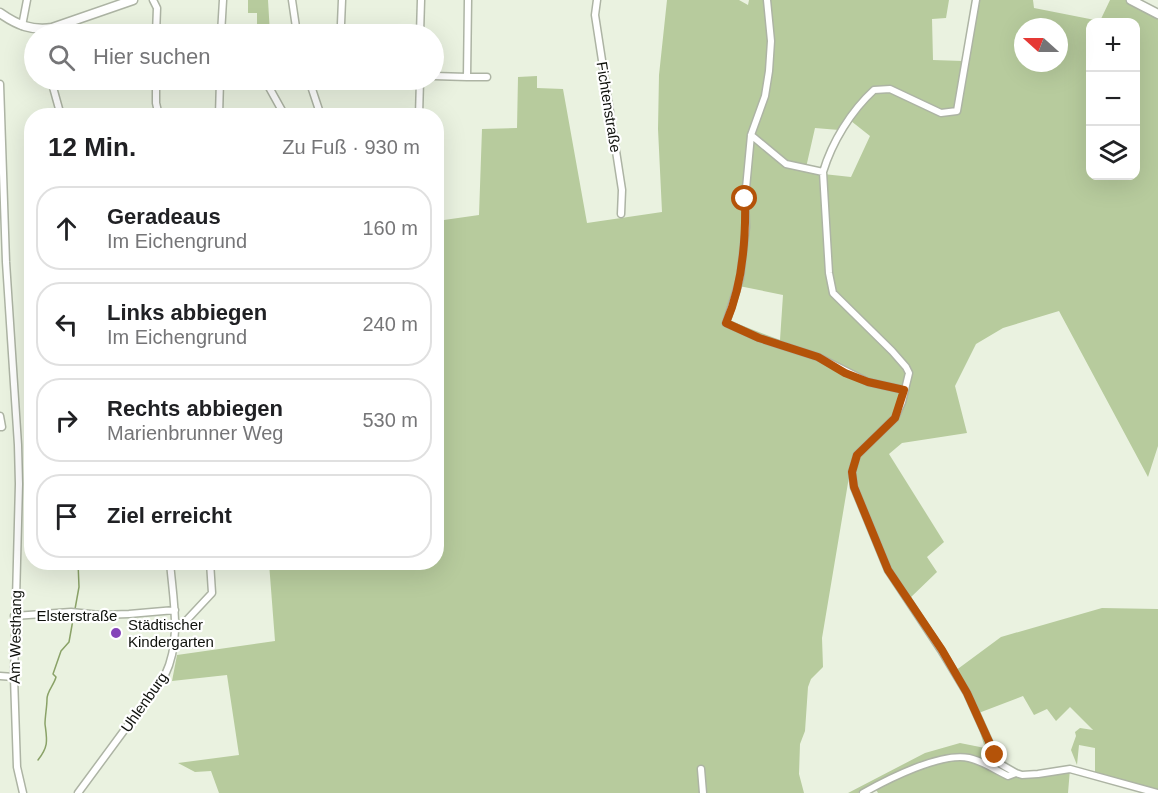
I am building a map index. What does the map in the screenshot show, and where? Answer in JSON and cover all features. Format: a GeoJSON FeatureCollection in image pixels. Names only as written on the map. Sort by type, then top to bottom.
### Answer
{"type":"FeatureCollection","features":[{"type":"Feature","properties":{"kind":"street"},"geometry":{"type":"LineString","coordinates":[[0,13],[22,26],[27,0]]}},
{"type":"Feature","properties":{"kind":"street"},"geometry":{"type":"LineString","coordinates":[[64,24],[133,0]]}},
{"type":"Feature","properties":{"kind":"street"},"geometry":{"type":"LineString","coordinates":[[153,0],[157,8],[156,24]]}},
{"type":"Feature","properties":{"kind":"street"},"geometry":{"type":"LineString","coordinates":[[222,24],[223,0]]}},
{"type":"Feature","properties":{"kind":"street"},"geometry":{"type":"LineString","coordinates":[[292,0],[296,24]]}},
{"type":"Feature","properties":{"kind":"street"},"geometry":{"type":"LineString","coordinates":[[341,24],[342,0]]}},
{"type":"Feature","properties":{"kind":"street"},"geometry":{"type":"LineString","coordinates":[[420,24],[421,0]]}},
{"type":"Feature","properties":{"kind":"street"},"geometry":{"type":"LineString","coordinates":[[467,77],[468,0]]}},
{"type":"Feature","properties":{"kind":"street","name":"Fichtenstraße"},"geometry":{"type":"LineString","coordinates":[[597,0],[595,15],[622,190],[621,214]]}},
{"type":"Feature","properties":{"kind":"street"},"geometry":{"type":"LineString","coordinates":[[767,0],[771,41],[769,71],[765,96],[750,135],[745,199],[746,227],[741,270],[734,302],[726,323],[759,338],[818,357],[845,373],[868,382],[904,390]]}},
{"type":"Feature","properties":{"kind":"street"},"geometry":{"type":"LineString","coordinates":[[976,0],[957,111],[941,112],[890,89],[874,90],[849,118],[826,161],[823,172],[832,293],[892,351],[909,373],[895,418],[857,455],[852,472],[854,487],[888,570],[942,650],[967,693],[995,755],[1002,765],[1016,773]]}},
{"type":"Feature","properties":{"kind":"street"},"geometry":{"type":"LineString","coordinates":[[1131,0],[1158,14]]}},
{"type":"Feature","properties":{"kind":"street"},"geometry":{"type":"LineString","coordinates":[[444,76],[487,77]]}},
{"type":"Feature","properties":{"kind":"street","name":"Am Westhang"},"geometry":{"type":"LineString","coordinates":[[0,84],[6,262],[19,484],[14,677],[17,767],[23,793]]}},
{"type":"Feature","properties":{"kind":"street"},"geometry":{"type":"LineString","coordinates":[[54,90],[58,108]]}},
{"type":"Feature","properties":{"kind":"street"},"geometry":{"type":"LineString","coordinates":[[156,90],[157,108]]}},
{"type":"Feature","properties":{"kind":"street"},"geometry":{"type":"LineString","coordinates":[[219,108],[220,90]]}},
{"type":"Feature","properties":{"kind":"street"},"geometry":{"type":"LineString","coordinates":[[271,90],[281,108]]}},
{"type":"Feature","properties":{"kind":"street"},"geometry":{"type":"LineString","coordinates":[[312,90],[318,108]]}},
{"type":"Feature","properties":{"kind":"street"},"geometry":{"type":"LineString","coordinates":[[419,108],[420,90]]}},
{"type":"Feature","properties":{"kind":"street"},"geometry":{"type":"LineString","coordinates":[[750,135],[786,164],[823,172]]}},
{"type":"Feature","properties":{"kind":"street"},"geometry":{"type":"LineString","coordinates":[[0,416],[2,427],[0,427]]}},
{"type":"Feature","properties":{"kind":"street","name":"Uhlenburg"},"geometry":{"type":"LineString","coordinates":[[78,793],[165,675],[174,650],[175,610],[171,570]]}},
{"type":"Feature","properties":{"kind":"street"},"geometry":{"type":"LineString","coordinates":[[175,626],[183,623],[212,593],[211,570]]}},
{"type":"Feature","properties":{"kind":"street","name":"Elsterstraße"},"geometry":{"type":"LineString","coordinates":[[14,616],[71,612],[100,615],[129,614],[175,610]]}},
{"type":"Feature","properties":{"kind":"street"},"geometry":{"type":"LineString","coordinates":[[0,676],[14,677]]}},
{"type":"Feature","properties":{"kind":"street"},"geometry":{"type":"LineString","coordinates":[[863,793],[907,771],[961,757],[978,760],[1008,776],[1016,773],[1038,774],[1070,770],[1157,793]]}},
{"type":"Feature","properties":{"kind":"street"},"geometry":{"type":"LineString","coordinates":[[700,769],[703,793]]}},
{"type":"Feature","properties":{"kind":"green space"},"geometry":{"type":"Polygon","coordinates":[[[248,0],[268,0],[269,24],[257,24],[257,13],[248,13],[248,0]]]}},
{"type":"Feature","properties":{"kind":"green space"},"geometry":{"type":"Polygon","coordinates":[[[667,0],[739,0],[748,5],[749,0],[949,0],[946,18],[932,19],[933,60],[963,61],[960,86],[964,86],[980,0],[1033,0],[1034,8],[1086,18],[1086,180],[1140,180],[1140,18],[1101,18],[1110,0],[1126,0],[1158,18],[1158,446],[1148,477],[1059,311],[1003,328],[976,344],[955,386],[967,433],[902,443],[889,454],[944,542],[927,557],[937,572],[909,599],[892,572],[850,471],[822,638],[823,667],[811,679],[808,687],[805,731],[800,744],[799,774],[804,793],[219,793],[211,771],[195,772],[178,763],[239,755],[227,675],[172,681],[177,655],[275,641],[270,570],[444,570],[444,220],[479,215],[482,129],[517,128],[518,77],[537,76],[537,88],[563,89],[587,223],[662,212],[658,129],[659,75],[667,0]],[[846,117],[839,130],[815,128],[805,172],[851,177],[870,136],[846,117]],[[734,285],[725,319],[780,340],[783,295],[734,285]]]}},
{"type":"Feature","properties":{"kind":"green space"},"geometry":{"type":"Polygon","coordinates":[[[1102,608],[1158,609],[1158,792],[1095,775],[1095,748],[1079,745],[1077,765],[1071,750],[1076,736],[1075,732],[1080,728],[1093,730],[1070,707],[1056,721],[1047,709],[1034,715],[1023,696],[976,714],[955,671],[1001,637],[1102,608]]]}},
{"type":"Feature","properties":{"kind":"green space"},"geometry":{"type":"Polygon","coordinates":[[[974,713],[993,755],[1013,773],[1007,774],[968,757],[907,769],[858,793],[848,793],[925,753],[960,743],[985,748],[974,713]]]}},
{"type":"Feature","properties":{"kind":"green space"},"geometry":{"type":"Polygon","coordinates":[[[961,757],[1002,773],[1070,769],[1068,793],[878,793],[875,788],[907,771],[961,757]]]}},
{"type":"Feature","properties":{"kind":"waterway"},"geometry":{"type":"LineString","coordinates":[[75,609],[79,587],[78,570]]}},
{"type":"Feature","properties":{"kind":"waterway"},"geometry":{"type":"LineString","coordinates":[[38,760],[46,743],[47,696],[56,677],[53,674],[61,651],[69,642],[74,614]]}},
{"type":"Feature","properties":{"kind":"place","name":"Städtischer Kindergarten"},"geometry":{"type":"Point","coordinates":[116,633]}},
{"type":"Feature","properties":{"kind":"route"},"geometry":{"type":"LineString","coordinates":[[745,199],[746,227],[740,279],[726,323],[759,338],[818,357],[845,373],[868,382],[904,390],[895,418],[857,455],[852,472],[854,487],[888,570],[942,650],[967,693],[995,755]]}}]}
